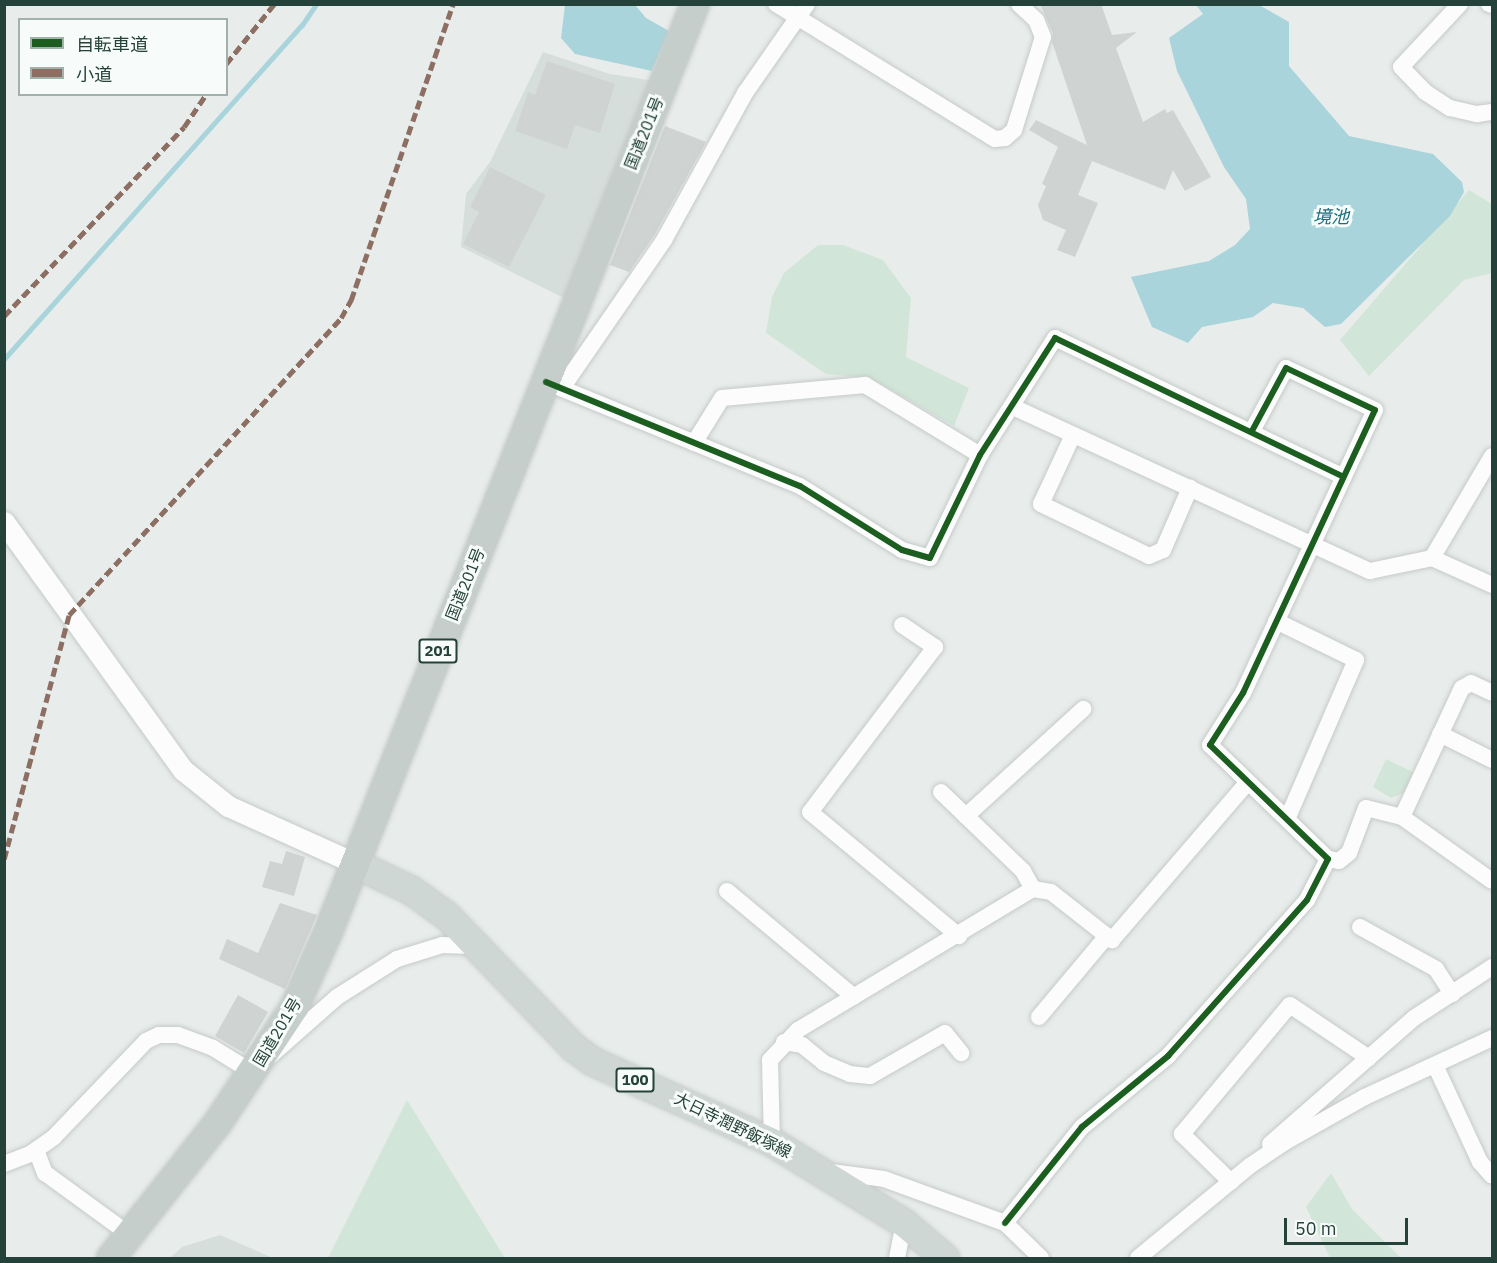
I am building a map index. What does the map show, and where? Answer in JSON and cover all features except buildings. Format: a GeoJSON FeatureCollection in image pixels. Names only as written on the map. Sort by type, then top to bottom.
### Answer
{"type":"FeatureCollection","features":[{"type":"Feature","properties":{"kind":"highway","name":"国道201号"},"geometry":{"type":"LineString","coordinates":[[111,1258],[217,1124],[294,1006],[554,385],[695,4]]}},
{"type":"Feature","properties":{"kind":"main road","name":"大日寺潤野飯塚線"},"geometry":{"type":"LineString","coordinates":[[354,863],[411,890],[480,946],[573,1047],[592,1061],[772,1142],[824,1171],[904,1223],[945,1258]]}},
{"type":"Feature","properties":{"kind":"street"},"geometry":{"type":"LineString","coordinates":[[776,4],[803,12],[981,134],[1002,139],[1018,122],[1043,37],[1036,20],[1019,4]]}},
{"type":"Feature","properties":{"kind":"street"},"geometry":{"type":"LineString","coordinates":[[1460,4],[1401,66],[1425,92],[1450,108],[1477,114],[1492,112]]}},
{"type":"Feature","properties":{"kind":"street"},"geometry":{"type":"LineString","coordinates":[[803,12],[745,93],[664,240],[554,385],[800,486],[902,550],[930,558],[980,455],[1013,407],[1055,338],[1342,476]]}},
{"type":"Feature","properties":{"kind":"street"},"geometry":{"type":"LineString","coordinates":[[1252,431],[1286,368],[1375,410],[1342,476],[1243,693],[1210,745],[1328,859],[1340,861],[1348,853],[1366,808],[1402,817],[1492,881]]}},
{"type":"Feature","properties":{"kind":"street"},"geometry":{"type":"LineString","coordinates":[[694,443],[722,398],[865,385],[980,455]]}},
{"type":"Feature","properties":{"kind":"street"},"geometry":{"type":"LineString","coordinates":[[1013,407],[1370,571],[1432,558],[1492,585]]}},
{"type":"Feature","properties":{"kind":"street"},"geometry":{"type":"LineString","coordinates":[[1073,435],[1041,504],[1149,556],[1163,550],[1190,488]]}},
{"type":"Feature","properties":{"kind":"street"},"geometry":{"type":"LineString","coordinates":[[1432,558],[1454,516],[1492,456]]}},
{"type":"Feature","properties":{"kind":"street"},"geometry":{"type":"LineString","coordinates":[[4,522],[183,770],[228,806],[354,863]]}},
{"type":"Feature","properties":{"kind":"street"},"geometry":{"type":"LineString","coordinates":[[1276,621],[1356,660],[1288,818]]}},
{"type":"Feature","properties":{"kind":"street"},"geometry":{"type":"LineString","coordinates":[[902,625],[935,647],[810,812],[959,936]]}},
{"type":"Feature","properties":{"kind":"street"},"geometry":{"type":"LineString","coordinates":[[1402,817],[1462,688],[1472,683],[1492,693]]}},
{"type":"Feature","properties":{"kind":"street"},"geometry":{"type":"LineString","coordinates":[[966,816],[1083,709]]}},
{"type":"Feature","properties":{"kind":"street"},"geometry":{"type":"LineString","coordinates":[[1440,734],[1492,760]]}},
{"type":"Feature","properties":{"kind":"street"},"geometry":{"type":"LineString","coordinates":[[772,1142],[770,1060],[784,1042],[1033,889],[1051,891],[1112,940],[1248,782]]}},
{"type":"Feature","properties":{"kind":"street"},"geometry":{"type":"LineString","coordinates":[[941,792],[1023,871],[1033,889]]}},
{"type":"Feature","properties":{"kind":"street"},"geometry":{"type":"LineString","coordinates":[[1005,1223],[1082,1127],[1168,1056],[1299,909],[1328,859]]}},
{"type":"Feature","properties":{"kind":"street"},"geometry":{"type":"LineString","coordinates":[[727,891],[854,997]]}},
{"type":"Feature","properties":{"kind":"street"},"geometry":{"type":"LineString","coordinates":[[1360,927],[1436,969],[1452,994]]}},
{"type":"Feature","properties":{"kind":"street"},"geometry":{"type":"LineString","coordinates":[[1039,1017],[1107,936]]}},
{"type":"Feature","properties":{"kind":"street"},"geometry":{"type":"LineString","coordinates":[[4,1164],[36,1150],[54,1137],[146,1041],[159,1035],[178,1035],[213,1048],[252,1072],[337,997],[397,959],[442,945],[480,946]]}},
{"type":"Feature","properties":{"kind":"street"},"geometry":{"type":"LineString","coordinates":[[1138,1258],[1251,1165],[1277,1136],[1414,1018],[1492,968]]}},
{"type":"Feature","properties":{"kind":"street"},"geometry":{"type":"LineString","coordinates":[[1231,1182],[1182,1134],[1290,1005],[1368,1058]]}},
{"type":"Feature","properties":{"kind":"street"},"geometry":{"type":"LineString","coordinates":[[784,1042],[802,1045],[824,1063],[850,1074],[870,1076],[945,1033],[961,1053]]}},
{"type":"Feature","properties":{"kind":"street"},"geometry":{"type":"LineString","coordinates":[[1251,1165],[1365,1097],[1492,1038]]}},
{"type":"Feature","properties":{"kind":"street"},"geometry":{"type":"LineString","coordinates":[[1435,1065],[1480,1162],[1492,1176]]}},
{"type":"Feature","properties":{"kind":"street"},"geometry":{"type":"LineString","coordinates":[[36,1150],[45,1173],[130,1235]]}},
{"type":"Feature","properties":{"kind":"street"},"geometry":{"type":"LineString","coordinates":[[824,1171],[884,1179],[1005,1223],[1041,1258]]}},
{"type":"Feature","properties":{"kind":"street"},"geometry":{"type":"LineString","coordinates":[[897,1258],[904,1223]]}},
{"type":"Feature","properties":{"kind":"shaded area"},"geometry":{"type":"Polygon","coordinates":[[[543,52],[610,74],[655,81],[568,300],[461,247],[466,194],[490,162],[543,52]]]}},
{"type":"Feature","properties":{"kind":"shaded area"},"geometry":{"type":"Polygon","coordinates":[[[220,1235],[273,1258],[170,1258],[182,1247],[220,1235]]]}},
{"type":"Feature","properties":{"kind":"green space"},"geometry":{"type":"Polygon","coordinates":[[[1469,190],[1492,204],[1492,273],[1464,280],[1369,376],[1340,340],[1469,190]]]}},
{"type":"Feature","properties":{"kind":"green space"},"geometry":{"type":"Polygon","coordinates":[[[818,245],[843,245],[883,260],[911,298],[906,357],[969,388],[954,426],[871,378],[826,374],[766,333],[772,297],[784,273],[818,245]]]}},
{"type":"Feature","properties":{"kind":"green space"},"geometry":{"type":"Polygon","coordinates":[[[1386,759],[1413,772],[1404,793],[1391,798],[1373,787],[1386,759]]]}},
{"type":"Feature","properties":{"kind":"green space"},"geometry":{"type":"Polygon","coordinates":[[[407,1100],[505,1258],[328,1258],[407,1100]]]}},
{"type":"Feature","properties":{"kind":"green space"},"geometry":{"type":"Polygon","coordinates":[[[1331,1173],[1352,1209],[1401,1258],[1330,1258],[1306,1207],[1331,1173]]]}},
{"type":"Feature","properties":{"kind":"water"},"geometry":{"type":"Polygon","coordinates":[[[565,5],[635,5],[646,18],[669,31],[652,71],[575,54],[561,38],[565,5]]]}},
{"type":"Feature","properties":{"kind":"water","name":"境池"},"geometry":{"type":"Polygon","coordinates":[[[1196,5],[1259,5],[1289,22],[1289,66],[1349,136],[1433,154],[1462,182],[1464,192],[1450,216],[1341,324],[1325,327],[1303,308],[1273,303],[1253,317],[1202,327],[1188,343],[1152,327],[1131,277],[1209,261],[1235,245],[1250,229],[1246,199],[1224,167],[1177,71],[1169,38],[1203,14],[1196,5]]]}},
{"type":"Feature","properties":{"kind":"waterway"},"geometry":{"type":"LineString","coordinates":[[4,359],[302,25],[316,4]]}},
{"type":"Feature","properties":{"kind":"marked path"},"geometry":{"type":"LineString","coordinates":[[228,62],[274,4]]}},
{"type":"Feature","properties":{"kind":"marked path"},"geometry":{"type":"LineString","coordinates":[[4,859],[69,615],[341,318],[351,300],[453,4]]}},
{"type":"Feature","properties":{"kind":"marked path"},"geometry":{"type":"LineString","coordinates":[[4,316],[184,127],[205,96]]}},
{"type":"Feature","properties":{"kind":"cycle path"},"geometry":{"type":"LineString","coordinates":[[546,382],[800,486],[902,550],[930,558],[980,455],[1055,338],[1342,476]]}},
{"type":"Feature","properties":{"kind":"cycle path"},"geometry":{"type":"LineString","coordinates":[[1005,1223],[1082,1127],[1168,1056],[1307,900],[1328,859],[1210,745],[1243,693],[1375,410],[1286,368],[1252,431]]}}]}
